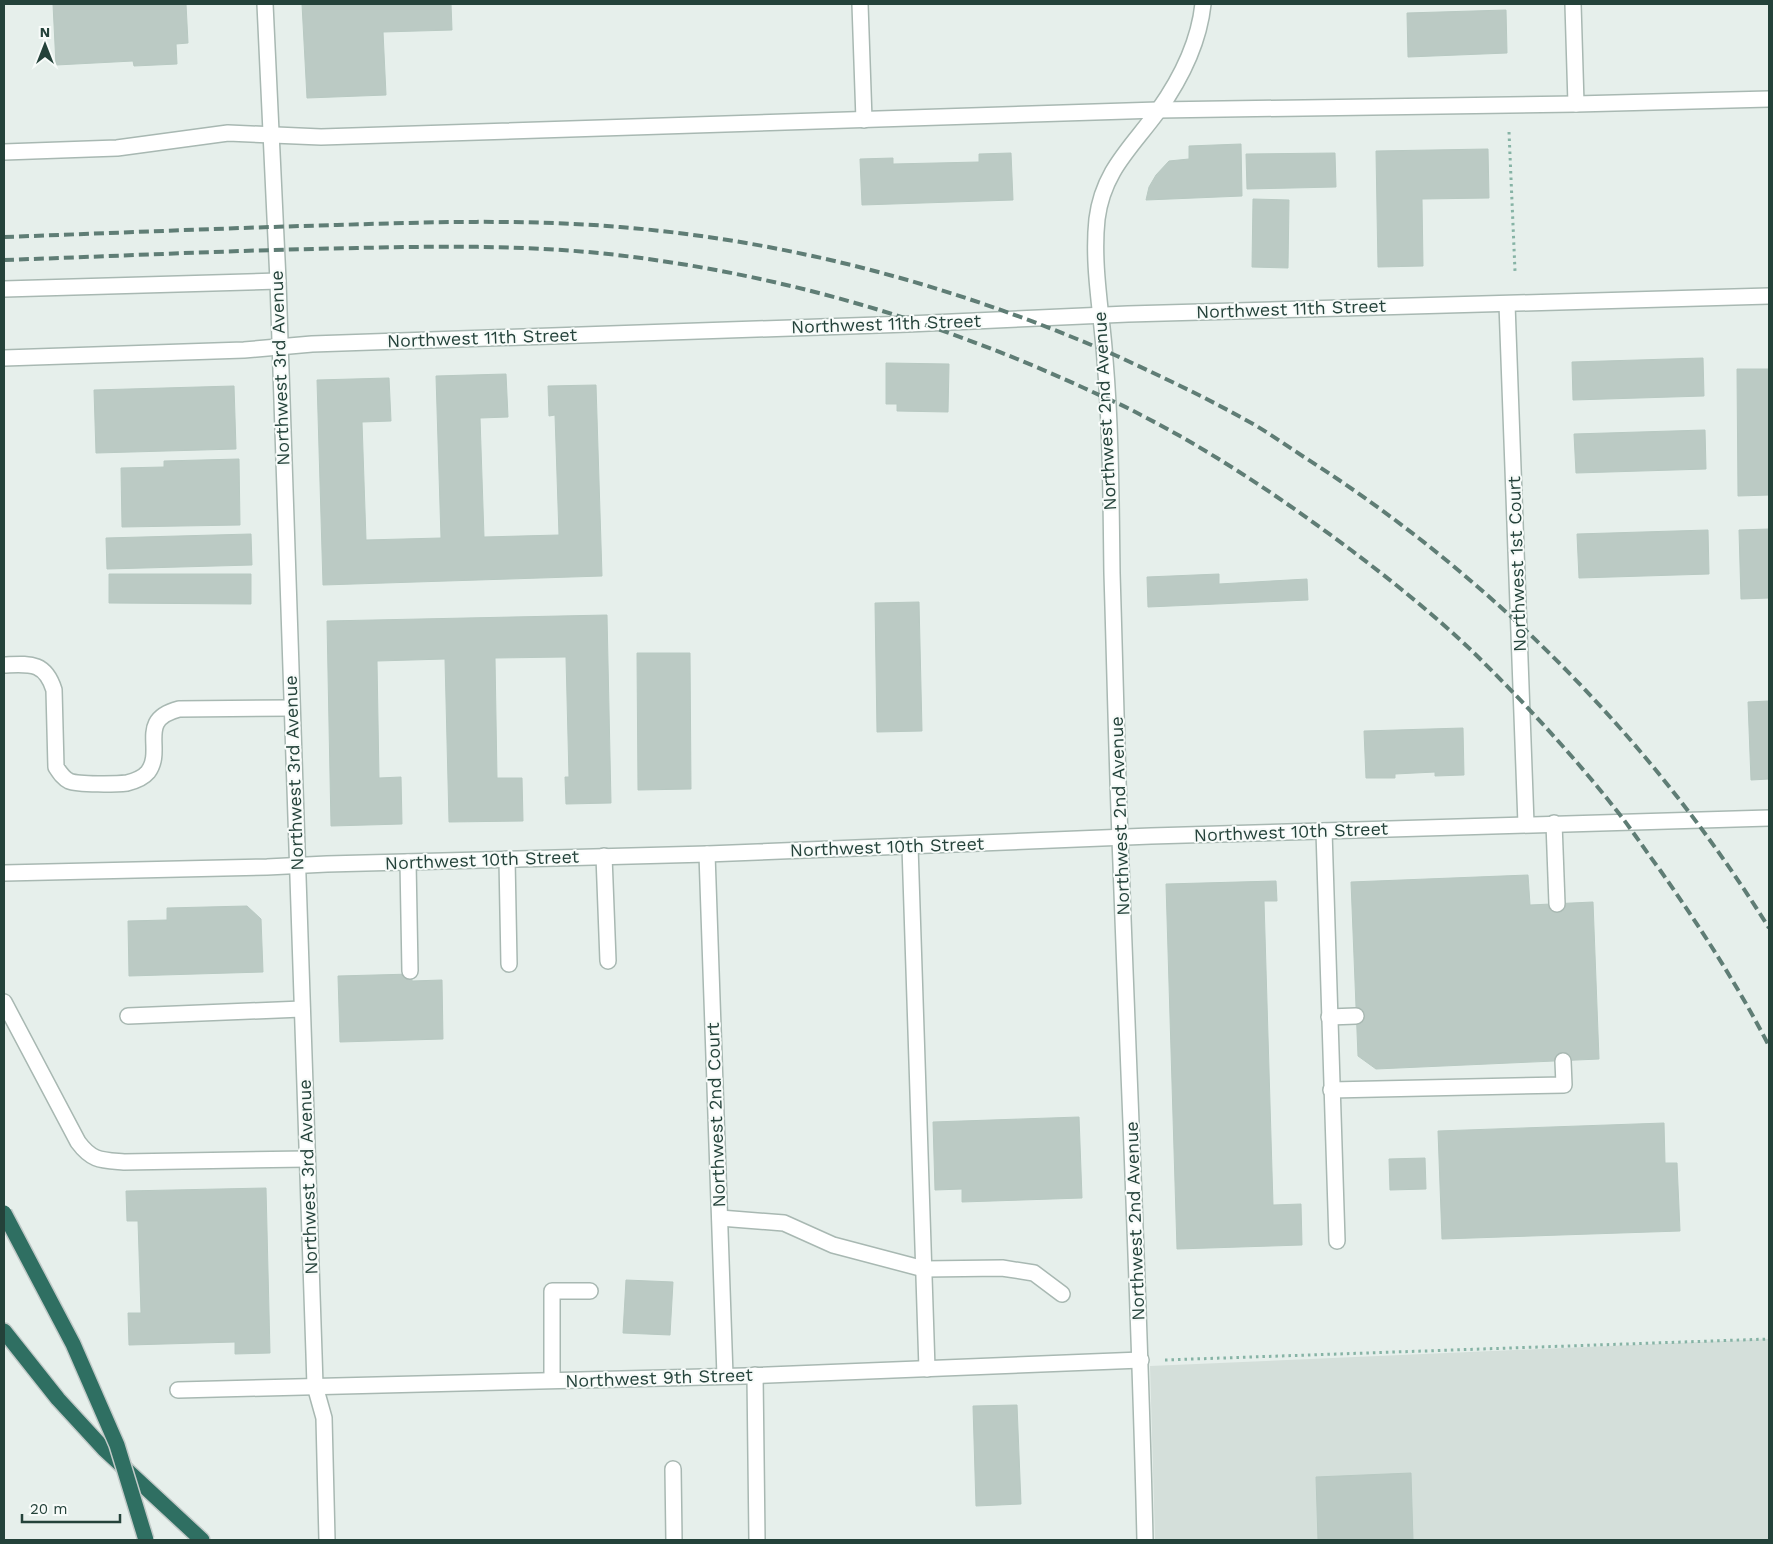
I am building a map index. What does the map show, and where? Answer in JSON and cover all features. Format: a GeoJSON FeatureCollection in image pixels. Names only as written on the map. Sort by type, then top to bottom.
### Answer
{"type":"FeatureCollection","features":[{"type":"Feature","properties":{"kind":"highway"},"geometry":{"type":"LineString","coordinates":[[4,1213],[73,1344],[117,1445],[146,1540]]}},
{"type":"Feature","properties":{"kind":"highway"},"geometry":{"type":"LineString","coordinates":[[4,1331],[47,1386],[104,1449],[202,1540]]}},
{"type":"Feature","properties":{"kind":"street","name":"Northwest 3rd Avenue"},"geometry":{"type":"LineString","coordinates":[[266,4],[278,281],[315,1386],[324,1418],[327,1540]]}},
{"type":"Feature","properties":{"kind":"street"},"geometry":{"type":"LineString","coordinates":[[860,4],[864,120]]}},
{"type":"Feature","properties":{"kind":"street","name":"Northwest 2nd Avenue"},"geometry":{"type":"LineString","coordinates":[[1145,1540],[1141,1360],[1120,838],[1110,495],[1105,362],[1100,315],[1097,236],[1100,206],[1105,185],[1114,167],[1158,110],[1187,59],[1197,37],[1203,4]]}},
{"type":"Feature","properties":{"kind":"street"},"geometry":{"type":"LineString","coordinates":[[1573,4],[1576,104]]}},
{"type":"Feature","properties":{"kind":"street"},"geometry":{"type":"LineString","coordinates":[[4,152],[117,148],[228,133],[321,137],[1158,110],[1576,104],[1769,99]]}},
{"type":"Feature","properties":{"kind":"street"},"geometry":{"type":"LineString","coordinates":[[4,289],[278,281]]}},
{"type":"Feature","properties":{"kind":"street","name":"Northwest 11th Street"},"geometry":{"type":"LineString","coordinates":[[4,358],[1100,315],[1769,296]]}},
{"type":"Feature","properties":{"kind":"street","name":"Northwest 1st Court"},"geometry":{"type":"LineString","coordinates":[[1507,304],[1526,824]]}},
{"type":"Feature","properties":{"kind":"street"},"geometry":{"type":"LineString","coordinates":[[4,665],[29,664],[41,669],[50,678],[54,690],[56,767],[61,776],[71,782],[127,783],[139,779],[147,773],[154,757],[153,734],[156,725],[161,717],[168,712],[179,709],[292,708]]}},
{"type":"Feature","properties":{"kind":"street","name":"Northwest 10th Street"},"geometry":{"type":"LineString","coordinates":[[4,873],[707,854],[1554,823],[1769,818]]}},
{"type":"Feature","properties":{"kind":"street"},"geometry":{"type":"LineString","coordinates":[[1554,823],[1557,904]]}},
{"type":"Feature","properties":{"kind":"street"},"geometry":{"type":"LineString","coordinates":[[1324,831],[1337,1241]]}},
{"type":"Feature","properties":{"kind":"street"},"geometry":{"type":"LineString","coordinates":[[910,846],[928,1369]]}},
{"type":"Feature","properties":{"kind":"street","name":"Northwest 2nd Court"},"geometry":{"type":"LineString","coordinates":[[707,854],[725,1376]]}},
{"type":"Feature","properties":{"kind":"street"},"geometry":{"type":"LineString","coordinates":[[604,856],[608,961]]}},
{"type":"Feature","properties":{"kind":"street"},"geometry":{"type":"LineString","coordinates":[[507,859],[509,964]]}},
{"type":"Feature","properties":{"kind":"street"},"geometry":{"type":"LineString","coordinates":[[408,862],[410,971]]}},
{"type":"Feature","properties":{"kind":"street"},"geometry":{"type":"LineString","coordinates":[[4,1002],[86,1154],[100,1160],[124,1162],[307,1159]]}},
{"type":"Feature","properties":{"kind":"street"},"geometry":{"type":"LineString","coordinates":[[128,1016],[302,1009]]}},
{"type":"Feature","properties":{"kind":"street"},"geometry":{"type":"LineString","coordinates":[[1329,1017],[1356,1016]]}},
{"type":"Feature","properties":{"kind":"street"},"geometry":{"type":"LineString","coordinates":[[1331,1090],[1564,1085],[1563,1060]]}},
{"type":"Feature","properties":{"kind":"street"},"geometry":{"type":"LineString","coordinates":[[720,1218],[784,1223],[833,1245],[924,1269],[1002,1268],[1034,1273],[1062,1294]]}},
{"type":"Feature","properties":{"kind":"street"},"geometry":{"type":"LineString","coordinates":[[552,1380],[552,1291],[590,1291]]}},
{"type":"Feature","properties":{"kind":"street","name":"Northwest 9th Street"},"geometry":{"type":"LineString","coordinates":[[178,1390],[725,1376],[1141,1360]]}},
{"type":"Feature","properties":{"kind":"street"},"geometry":{"type":"LineString","coordinates":[[755,1375],[757,1540]]}},
{"type":"Feature","properties":{"kind":"street"},"geometry":{"type":"LineString","coordinates":[[673,1469],[674,1540]]}},
{"type":"Feature","properties":{"kind":"path"},"geometry":{"type":"LineString","coordinates":[[1509,132],[1515,271]]}},
{"type":"Feature","properties":{"kind":"path"},"geometry":{"type":"LineString","coordinates":[[1164,1360],[1769,1339]]}},
{"type":"Feature","properties":{"kind":"shaded area"},"geometry":{"type":"Polygon","coordinates":[[[1769,1339],[1769,1540],[1155,1540],[1150,1366],[1769,1339]]]}},
{"type":"Feature","properties":{"kind":"building"},"geometry":{"type":"Polygon","coordinates":[[[53,4],[186,4],[188,43],[176,44],[177,64],[134,66],[133,61],[56,65],[53,4]]]}},
{"type":"Feature","properties":{"kind":"building"},"geometry":{"type":"Polygon","coordinates":[[[302,4],[451,4],[452,30],[383,32],[386,95],[307,98],[302,4]]]}},
{"type":"Feature","properties":{"kind":"building"},"geometry":{"type":"Polygon","coordinates":[[[1506,10],[1507,53],[1408,57],[1407,13],[1506,10]]]}},
{"type":"Feature","properties":{"kind":"building"},"geometry":{"type":"Polygon","coordinates":[[[1241,144],[1242,196],[1146,200],[1149,187],[1156,175],[1169,161],[1189,159],[1189,146],[1241,144]]]}},
{"type":"Feature","properties":{"kind":"building"},"geometry":{"type":"Polygon","coordinates":[[[1488,149],[1489,198],[1422,199],[1423,266],[1378,267],[1376,151],[1488,149]]]}},
{"type":"Feature","properties":{"kind":"building"},"geometry":{"type":"Polygon","coordinates":[[[1011,153],[1013,200],[862,205],[860,159],[893,158],[893,164],[979,162],[979,154],[1011,153]]]}},
{"type":"Feature","properties":{"kind":"building"},"geometry":{"type":"Polygon","coordinates":[[[1335,153],[1336,187],[1247,189],[1246,154],[1335,153]]]}},
{"type":"Feature","properties":{"kind":"building"},"geometry":{"type":"Polygon","coordinates":[[[1253,199],[1289,200],[1288,268],[1252,267],[1253,199]]]}},
{"type":"Feature","properties":{"kind":"building"},"geometry":{"type":"Polygon","coordinates":[[[1703,358],[1704,396],[1573,400],[1572,362],[1703,358]]]}},
{"type":"Feature","properties":{"kind":"building"},"geometry":{"type":"Polygon","coordinates":[[[886,363],[949,364],[948,412],[897,411],[897,404],[886,404],[886,363]]]}},
{"type":"Feature","properties":{"kind":"building"},"geometry":{"type":"Polygon","coordinates":[[[1737,369],[1769,369],[1769,495],[1738,496],[1737,369]]]}},
{"type":"Feature","properties":{"kind":"building"},"geometry":{"type":"Polygon","coordinates":[[[506,374],[508,417],[480,418],[484,537],[559,535],[555,415],[549,416],[548,386],[596,385],[602,576],[323,585],[317,380],[389,378],[391,421],[362,422],[366,540],[441,538],[436,376],[506,374]]]}},
{"type":"Feature","properties":{"kind":"building"},"geometry":{"type":"Polygon","coordinates":[[[234,386],[236,449],[96,453],[94,390],[234,386]]]}},
{"type":"Feature","properties":{"kind":"building"},"geometry":{"type":"Polygon","coordinates":[[[1705,430],[1706,469],[1576,473],[1574,434],[1705,430]]]}},
{"type":"Feature","properties":{"kind":"building"},"geometry":{"type":"Polygon","coordinates":[[[239,459],[240,525],[122,527],[121,468],[164,467],[164,461],[239,459]]]}},
{"type":"Feature","properties":{"kind":"building"},"geometry":{"type":"Polygon","coordinates":[[[1769,529],[1769,598],[1741,599],[1739,530],[1769,529]]]}},
{"type":"Feature","properties":{"kind":"building"},"geometry":{"type":"Polygon","coordinates":[[[1708,530],[1709,574],[1579,578],[1577,534],[1708,530]]]}},
{"type":"Feature","properties":{"kind":"building"},"geometry":{"type":"Polygon","coordinates":[[[251,534],[252,565],[107,569],[106,538],[251,534]]]}},
{"type":"Feature","properties":{"kind":"building"},"geometry":{"type":"Polygon","coordinates":[[[109,574],[251,574],[251,604],[109,603],[109,574]]]}},
{"type":"Feature","properties":{"kind":"building"},"geometry":{"type":"Polygon","coordinates":[[[1219,574],[1219,584],[1307,579],[1308,600],[1148,607],[1147,577],[1219,574]]]}},
{"type":"Feature","properties":{"kind":"building"},"geometry":{"type":"Polygon","coordinates":[[[919,602],[922,731],[877,732],[875,603],[919,602]]]}},
{"type":"Feature","properties":{"kind":"building"},"geometry":{"type":"Polygon","coordinates":[[[607,615],[611,803],[566,804],[565,777],[569,777],[566,657],[495,658],[497,778],[522,778],[523,821],[449,822],[445,659],[377,661],[379,778],[401,777],[402,824],[331,826],[327,621],[607,615]]]}},
{"type":"Feature","properties":{"kind":"building"},"geometry":{"type":"Polygon","coordinates":[[[637,653],[690,653],[691,789],[638,790],[637,653]]]}},
{"type":"Feature","properties":{"kind":"building"},"geometry":{"type":"Polygon","coordinates":[[[1769,701],[1769,779],[1751,780],[1748,702],[1769,701]]]}},
{"type":"Feature","properties":{"kind":"building"},"geometry":{"type":"Polygon","coordinates":[[[1463,728],[1464,775],[1435,776],[1435,772],[1395,774],[1395,778],[1366,778],[1364,731],[1463,728]]]}},
{"type":"Feature","properties":{"kind":"building"},"geometry":{"type":"Polygon","coordinates":[[[1528,875],[1530,905],[1593,902],[1599,1059],[1376,1069],[1358,1056],[1351,882],[1528,875]]]}},
{"type":"Feature","properties":{"kind":"building"},"geometry":{"type":"Polygon","coordinates":[[[1276,881],[1277,901],[1264,901],[1273,1205],[1301,1204],[1302,1245],[1177,1249],[1166,884],[1276,881]]]}},
{"type":"Feature","properties":{"kind":"building"},"geometry":{"type":"Polygon","coordinates":[[[247,906],[261,919],[263,972],[129,976],[128,921],[167,920],[167,908],[247,906]]]}},
{"type":"Feature","properties":{"kind":"building"},"geometry":{"type":"Polygon","coordinates":[[[412,974],[412,981],[442,980],[443,1039],[340,1042],[338,976],[412,974]]]}},
{"type":"Feature","properties":{"kind":"building"},"geometry":{"type":"Polygon","coordinates":[[[1079,1117],[1082,1198],[962,1202],[962,1189],[935,1190],[933,1122],[1079,1117]]]}},
{"type":"Feature","properties":{"kind":"building"},"geometry":{"type":"Polygon","coordinates":[[[1664,1123],[1665,1163],[1677,1163],[1680,1231],[1442,1239],[1438,1131],[1664,1123]]]}},
{"type":"Feature","properties":{"kind":"building"},"geometry":{"type":"Polygon","coordinates":[[[1425,1158],[1426,1189],[1390,1190],[1389,1159],[1425,1158]]]}},
{"type":"Feature","properties":{"kind":"building"},"geometry":{"type":"Polygon","coordinates":[[[266,1188],[270,1353],[235,1354],[235,1342],[129,1345],[128,1313],[141,1313],[138,1221],[127,1221],[126,1191],[266,1188]]]}},
{"type":"Feature","properties":{"kind":"building"},"geometry":{"type":"Polygon","coordinates":[[[626,1280],[673,1282],[670,1335],[623,1333],[626,1280]]]}},
{"type":"Feature","properties":{"kind":"building"},"geometry":{"type":"Polygon","coordinates":[[[1017,1405],[1021,1504],[976,1506],[973,1406],[1017,1405]]]}},
{"type":"Feature","properties":{"kind":"building"},"geometry":{"type":"Polygon","coordinates":[[[1411,1473],[1413,1540],[1318,1540],[1316,1477],[1411,1473]]]}},
{"type":"Feature","properties":{"kind":"railway"},"geometry":{"type":"LineString","coordinates":[[4,237],[443,222],[585,224],[620,227],[748,243],[811,256],[874,271],[936,289],[1058,331],[1149,371],[1252,423],[1373,504],[1439,554],[1502,609],[1563,667],[1620,728],[1673,792],[1723,859],[1769,928]]}},
{"type":"Feature","properties":{"kind":"railway"},"geometry":{"type":"LineString","coordinates":[[4,260],[269,250],[422,247],[552,249],[617,255],[678,263],[738,274],[856,303],[971,341],[1084,388],[1127,408],[1196,445],[1275,495],[1382,574],[1427,610],[1470,649],[1546,728],[1623,818],[1704,934],[1769,1046]]}}]}
